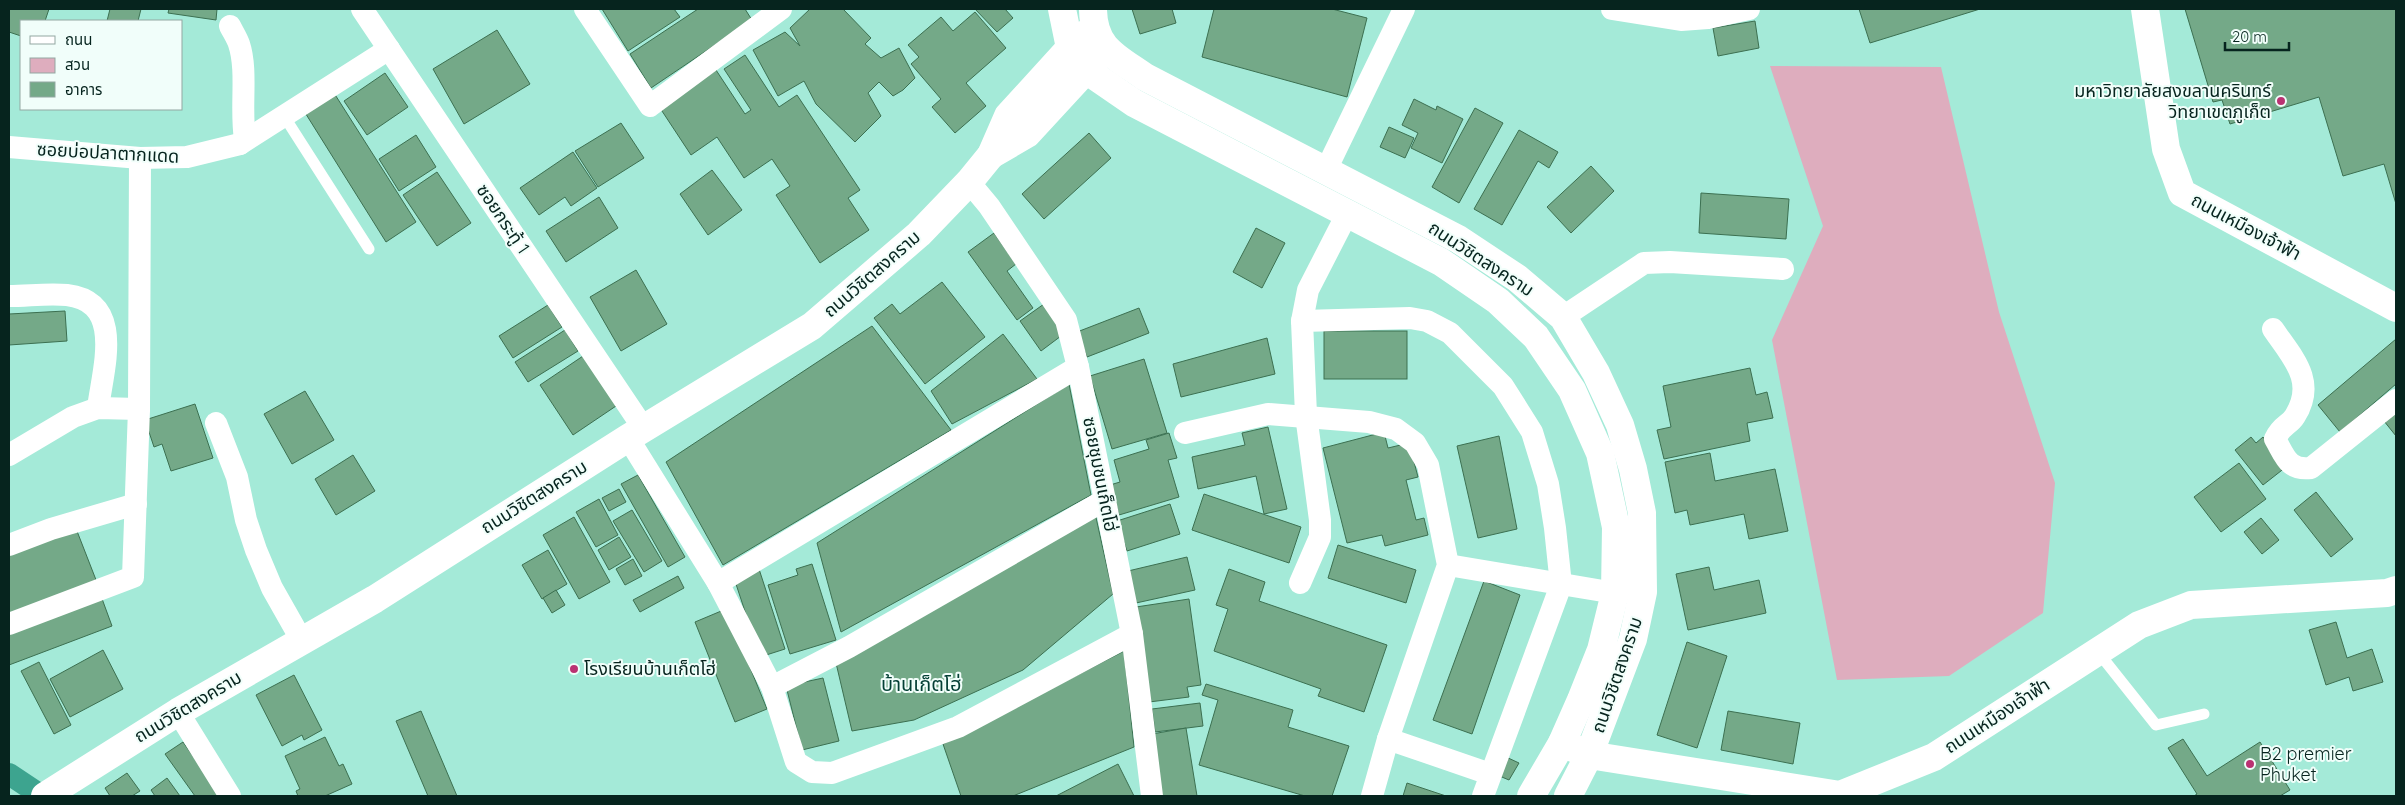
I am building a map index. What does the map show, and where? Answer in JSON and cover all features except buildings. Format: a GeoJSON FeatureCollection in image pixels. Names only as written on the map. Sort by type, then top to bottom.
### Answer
{"type":"FeatureCollection","features":[{"type":"Feature","properties":{"kind":"main road","name":"ถนนวิชิตสงคราม"},"geometry":{"type":"LineString","coordinates":[[1062,9],[1070,48],[1086,70],[1134,103],[1441,262],[1498,301],[1536,337],[1572,390],[1600,453],[1616,527],[1615,593],[1601,650],[1562,742],[1531,796]]}},
{"type":"Feature","properties":{"kind":"main road","name":"ถนนเหมืองเจ้าฟ้า"},"geometry":{"type":"LineString","coordinates":[[2145,9],[2166,149],[2182,193],[2396,308]]}},
{"type":"Feature","properties":{"kind":"main road","name":"ถนนวิชิตสงคราม"},"geometry":{"type":"LineString","coordinates":[[44,796],[178,712],[375,598],[812,326],[919,234],[969,182],[991,155],[1008,116],[1070,48],[1097,28]]}},
{"type":"Feature","properties":{"kind":"main road","name":"ถนนวิชิตสงคราม"},"geometry":{"type":"LineString","coordinates":[[1097,28],[1145,77],[1458,239],[1517,278],[1563,318],[1596,373],[1620,426],[1633,469],[1642,513],[1643,592],[1633,639],[1589,756],[1568,796]]}},
{"type":"Feature","properties":{"kind":"main road","name":"ถนนวิชิตสงคราม"},"geometry":{"type":"LineString","coordinates":[[991,155],[1027,134],[1086,70],[1097,28]]}},
{"type":"Feature","properties":{"kind":"main road","name":"ถนนเหมืองเจ้าฟ้า"},"geometry":{"type":"LineString","coordinates":[[1562,742],[1589,756],[1840,796],[1934,757],[2139,626],[2191,605],[2387,593],[2396,590]]}},
{"type":"Feature","properties":{"kind":"street","name":"ซอยกระทู้ 1"},"geometry":{"type":"LineString","coordinates":[[362,9],[636,434],[718,583],[772,687],[796,762],[812,772],[832,773],[958,727],[1132,634]]}},
{"type":"Feature","properties":{"kind":"street"},"geometry":{"type":"LineString","coordinates":[[585,9],[650,106],[776,10]]}},
{"type":"Feature","properties":{"kind":"street"},"geometry":{"type":"LineString","coordinates":[[1326,170],[1404,9]]}},
{"type":"Feature","properties":{"kind":"street"},"geometry":{"type":"LineString","coordinates":[[1612,9],[1681,20],[1708,18],[1749,9]]}},
{"type":"Feature","properties":{"kind":"street"},"geometry":{"type":"LineString","coordinates":[[230,26],[239,45],[242,75],[242,119],[245,139],[240,144]]}},
{"type":"Feature","properties":{"kind":"street","name":"ซอยบ่อปลาตากแดด"},"geometry":{"type":"LineString","coordinates":[[9,147],[140,158],[187,157],[240,144],[388,49]]}},
{"type":"Feature","properties":{"kind":"street"},"geometry":{"type":"LineString","coordinates":[[9,624],[133,577],[139,409],[140,158]]}},
{"type":"Feature","properties":{"kind":"street","name":"ซอยชุมชนเก็ตโฮ่"},"geometry":{"type":"LineString","coordinates":[[969,182],[989,206],[1066,320],[1078,367],[1132,634],[1152,796]]}},
{"type":"Feature","properties":{"kind":"street"},"geometry":{"type":"LineString","coordinates":[[1300,583],[1320,537],[1306,415],[1302,321],[1308,290],[1347,214]]}},
{"type":"Feature","properties":{"kind":"street"},"geometry":{"type":"LineString","coordinates":[[1563,318],[1644,263],[1670,262],[1783,269]]}},
{"type":"Feature","properties":{"kind":"street"},"geometry":{"type":"LineString","coordinates":[[9,296],[68,295],[93,303],[102,315],[106,335],[98,408]]}},
{"type":"Feature","properties":{"kind":"street"},"geometry":{"type":"LineString","coordinates":[[1302,321],[1410,318],[1427,321],[1450,333],[1503,386],[1532,432],[1548,484],[1561,585],[1483,796]]}},
{"type":"Feature","properties":{"kind":"street"},"geometry":{"type":"LineString","coordinates":[[2274,329],[2299,367],[2305,387],[2302,402],[2294,418],[2280,428],[2276,439],[2291,465],[2299,470],[2311,468],[2396,400]]}},
{"type":"Feature","properties":{"kind":"street"},"geometry":{"type":"LineString","coordinates":[[718,583],[1078,367]]}},
{"type":"Feature","properties":{"kind":"street"},"geometry":{"type":"LineString","coordinates":[[9,455],[73,416],[98,408],[139,409]]}},
{"type":"Feature","properties":{"kind":"street"},"geometry":{"type":"LineString","coordinates":[[1185,433],[1268,414],[1306,415],[1369,422],[1396,429],[1415,443],[1428,465],[1448,565],[1388,740],[1372,796]]}},
{"type":"Feature","properties":{"kind":"street"},"geometry":{"type":"LineString","coordinates":[[216,423],[237,477],[246,520],[256,550],[272,588],[302,641]]}},
{"type":"Feature","properties":{"kind":"street"},"geometry":{"type":"LineString","coordinates":[[772,687],[849,647],[1105,500]]}},
{"type":"Feature","properties":{"kind":"street"},"geometry":{"type":"LineString","coordinates":[[9,545],[51,529],[136,504]]}},
{"type":"Feature","properties":{"kind":"street"},"geometry":{"type":"LineString","coordinates":[[1448,565],[1615,593]]}},
{"type":"Feature","properties":{"kind":"street"},"geometry":{"type":"LineString","coordinates":[[178,712],[230,796]]}},
{"type":"Feature","properties":{"kind":"street"},"geometry":{"type":"LineString","coordinates":[[1388,740],[1490,774]]}},
{"type":"Feature","properties":{"kind":"lane"},"geometry":{"type":"LineString","coordinates":[[284,116],[369,249]]}},
{"type":"Feature","properties":{"kind":"lane"},"geometry":{"type":"LineString","coordinates":[[2098,652],[2156,725],[2204,714]]}},
{"type":"Feature","properties":{"kind":"green space"},"geometry":{"type":"Polygon","coordinates":[[[1770,66],[1941,67],[1999,312],[2055,483],[2043,613],[1949,676],[1837,680],[1772,340],[1823,226],[1770,66]]]}},
{"type":"Feature","properties":{"kind":"waterway"},"geometry":{"type":"LineString","coordinates":[[9,774],[42,796]]}},
{"type":"Feature","properties":{"kind":"place","name":"มหาวิทยาลัยสงขลานครินทร์ วิทยาเขตภูเก็ต"},"geometry":{"type":"Point","coordinates":[2281,101]}},
{"type":"Feature","properties":{"kind":"place","name":"โรงเรียนบ้านเก็ตโฮ่"},"geometry":{"type":"Point","coordinates":[574,669]}},
{"type":"Feature","properties":{"kind":"place","name":"B2 premier Phuket"},"geometry":{"type":"Point","coordinates":[2250,764]}},
{"type":"Feature","properties":{"kind":"district","name":"บ้านเก็ตโฮ่"},"geometry":{"type":"Point","coordinates":[921,684]}}]}
